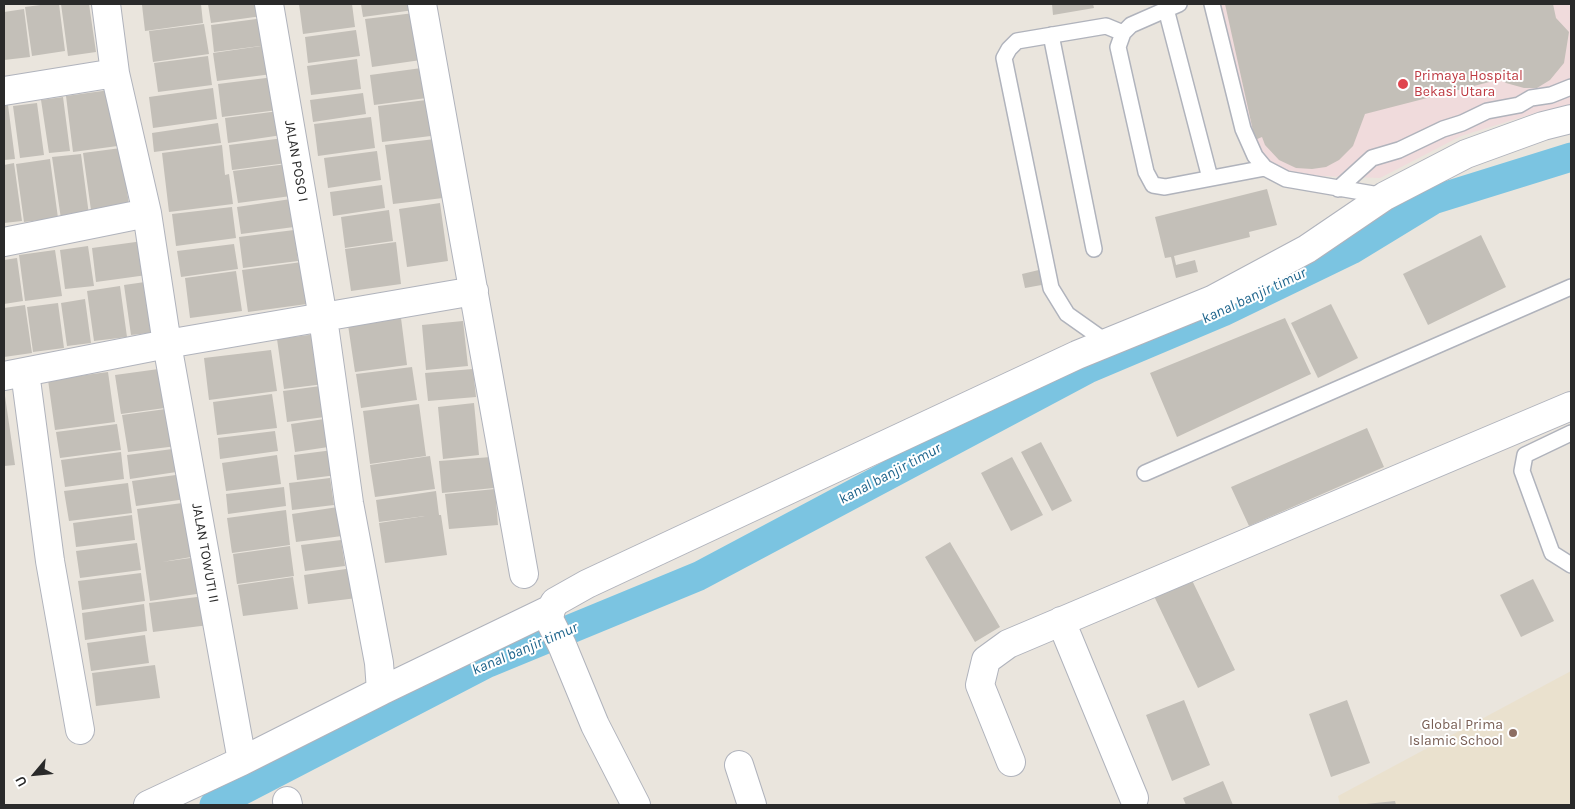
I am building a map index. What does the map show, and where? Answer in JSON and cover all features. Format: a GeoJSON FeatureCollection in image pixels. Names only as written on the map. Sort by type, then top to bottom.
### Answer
{"type":"FeatureCollection","features":[{"type":"Feature","properties":{"kind":"street","name":"JALAN TOWUTI II"},"geometry":{"type":"LineString","coordinates":[[106,4],[115,73],[147,213],[168,344],[242,761]]}},
{"type":"Feature","properties":{"kind":"street","name":"JALAN POSO I"},"geometry":{"type":"LineString","coordinates":[[269,4],[322,318],[349,503],[379,663],[381,691]]}},
{"type":"Feature","properties":{"kind":"street"},"geometry":{"type":"LineString","coordinates":[[422,4],[524,574]]}},
{"type":"Feature","properties":{"kind":"street"},"geometry":{"type":"LineString","coordinates":[[4,91],[115,73]]}},
{"type":"Feature","properties":{"kind":"street"},"geometry":{"type":"LineString","coordinates":[[148,805],[242,761],[381,691],[550,614],[555,602],[587,584],[1077,355],[1212,300],[1307,249],[1385,196],[1466,154],[1543,126],[1571,119]]}},
{"type":"Feature","properties":{"kind":"street"},"geometry":{"type":"LineString","coordinates":[[4,242],[147,213]]}},
{"type":"Feature","properties":{"kind":"street"},"geometry":{"type":"LineString","coordinates":[[80,730],[15,374],[168,344],[474,292]]}},
{"type":"Feature","properties":{"kind":"street"},"geometry":{"type":"LineString","coordinates":[[1012,762],[980,685],[986,660],[1008,644],[1571,406]]}},
{"type":"Feature","properties":{"kind":"street"},"geometry":{"type":"LineString","coordinates":[[550,614],[595,725],[636,805]]}},
{"type":"Feature","properties":{"kind":"street"},"geometry":{"type":"LineString","coordinates":[[1061,621],[1134,798]]}},
{"type":"Feature","properties":{"kind":"street"},"geometry":{"type":"LineString","coordinates":[[739,765],[752,805]]}},
{"type":"Feature","properties":{"kind":"lane"},"geometry":{"type":"LineString","coordinates":[[1212,4],[1243,130],[1255,156],[1265,168],[1286,179],[1385,196]]}},
{"type":"Feature","properties":{"kind":"lane"},"geometry":{"type":"LineString","coordinates":[[1210,178],[1173,6],[1131,25],[1123,33],[1118,47],[1146,172],[1153,185],[1165,187],[1265,168]]}},
{"type":"Feature","properties":{"kind":"lane"},"geometry":{"type":"LineString","coordinates":[[1108,343],[1067,314],[1051,288],[1004,58],[1017,41],[1106,26],[1123,33]]}},
{"type":"Feature","properties":{"kind":"lane"},"geometry":{"type":"LineString","coordinates":[[1052,35],[1094,249]]}},
{"type":"Feature","properties":{"kind":"lane"},"geometry":{"type":"LineString","coordinates":[[1338,189],[1372,158],[1400,150],[1443,129],[1462,123],[1487,111],[1519,106],[1531,98],[1551,95],[1571,87]]}},
{"type":"Feature","properties":{"kind":"lane"},"geometry":{"type":"LineString","coordinates":[[1145,473],[1571,287]]}},
{"type":"Feature","properties":{"kind":"lane"},"geometry":{"type":"LineString","coordinates":[[1571,433],[1525,455],[1522,471],[1552,553],[1571,565]]}},
{"type":"Feature","properties":{"kind":"shaded area","name":"Primaya Hospital Bekasi Utara"},"geometry":{"type":"Polygon","coordinates":[[[1217,4],[1571,4],[1571,106],[1542,111],[1461,136],[1380,178],[1291,175],[1270,166],[1259,155],[1247,128],[1217,4]]]}},
{"type":"Feature","properties":{"kind":"shaded area","name":"Global Prima Islamic School"},"geometry":{"type":"Polygon","coordinates":[[[1571,671],[1571,805],[1340,805],[1338,796],[1571,671]]]}},
{"type":"Feature","properties":{"kind":"building"},"geometry":{"type":"Polygon","coordinates":[[[59,4],[65,51],[32,56],[25,7],[59,4]]]}},
{"type":"Feature","properties":{"kind":"building"},"geometry":{"type":"Polygon","coordinates":[[[61,4],[89,4],[96,52],[68,56],[61,4]]]}},
{"type":"Feature","properties":{"kind":"building"},"geometry":{"type":"Polygon","coordinates":[[[201,4],[203,23],[145,31],[142,5],[201,4]]]}},
{"type":"Feature","properties":{"kind":"building"},"geometry":{"type":"Polygon","coordinates":[[[208,4],[261,4],[262,16],[211,23],[208,4]]]}},
{"type":"Feature","properties":{"kind":"building"},"geometry":{"type":"Polygon","coordinates":[[[299,4],[352,4],[355,27],[303,34],[299,4]]]}},
{"type":"Feature","properties":{"kind":"building"},"geometry":{"type":"Polygon","coordinates":[[[361,4],[413,4],[414,10],[363,17],[361,4]]]}},
{"type":"Feature","properties":{"kind":"building"},"geometry":{"type":"Polygon","coordinates":[[[1052,4],[1093,4],[1094,8],[1053,15],[1052,4]]]}},
{"type":"Feature","properties":{"kind":"building","name":"Primaya Hospital Bekasi Utara"},"geometry":{"type":"Polygon","coordinates":[[[1225,4],[1553,4],[1556,18],[1569,32],[1564,63],[1550,80],[1537,88],[1524,88],[1506,83],[1501,79],[1365,114],[1353,146],[1339,160],[1326,167],[1312,169],[1296,168],[1279,160],[1265,145],[1262,137],[1255,140],[1225,4]]]}},
{"type":"Feature","properties":{"kind":"building"},"geometry":{"type":"Polygon","coordinates":[[[24,9],[30,57],[4,60],[4,12],[24,9]]]}},
{"type":"Feature","properties":{"kind":"building"},"geometry":{"type":"Polygon","coordinates":[[[414,13],[421,60],[372,67],[365,19],[414,13]]]}},
{"type":"Feature","properties":{"kind":"building"},"geometry":{"type":"Polygon","coordinates":[[[264,18],[268,45],[214,52],[211,25],[264,18]]]}},
{"type":"Feature","properties":{"kind":"building"},"geometry":{"type":"Polygon","coordinates":[[[204,24],[209,54],[153,62],[149,31],[204,24]]]}},
{"type":"Feature","properties":{"kind":"building"},"geometry":{"type":"Polygon","coordinates":[[[356,30],[360,56],[308,63],[305,37],[356,30]]]}},
{"type":"Feature","properties":{"kind":"building"},"geometry":{"type":"Polygon","coordinates":[[[268,45],[272,74],[217,81],[213,53],[268,45]]]}},
{"type":"Feature","properties":{"kind":"building"},"geometry":{"type":"Polygon","coordinates":[[[208,56],[212,85],[158,92],[154,63],[208,56]]]}},
{"type":"Feature","properties":{"kind":"building"},"geometry":{"type":"Polygon","coordinates":[[[357,59],[361,89],[311,95],[307,66],[357,59]]]}},
{"type":"Feature","properties":{"kind":"building"},"geometry":{"type":"Polygon","coordinates":[[[429,67],[434,97],[374,105],[370,75],[429,67]]]}},
{"type":"Feature","properties":{"kind":"building"},"geometry":{"type":"Polygon","coordinates":[[[274,77],[278,110],[222,117],[218,84],[274,77]]]}},
{"type":"Feature","properties":{"kind":"building"},"geometry":{"type":"Polygon","coordinates":[[[213,88],[217,119],[153,128],[149,97],[213,88]]]}},
{"type":"Feature","properties":{"kind":"building"},"geometry":{"type":"Polygon","coordinates":[[[117,89],[125,145],[73,152],[66,96],[117,89]]]}},
{"type":"Feature","properties":{"kind":"building"},"geometry":{"type":"Polygon","coordinates":[[[363,93],[366,114],[313,122],[310,100],[363,93]]]}},
{"type":"Feature","properties":{"kind":"building"},"geometry":{"type":"Polygon","coordinates":[[[63,97],[70,151],[49,153],[41,100],[63,97]]]}},
{"type":"Feature","properties":{"kind":"building"},"geometry":{"type":"Polygon","coordinates":[[[434,99],[439,135],[382,142],[378,106],[434,99]]]}},
{"type":"Feature","properties":{"kind":"building"},"geometry":{"type":"Polygon","coordinates":[[[37,103],[44,155],[20,158],[13,106],[37,103]]]}},
{"type":"Feature","properties":{"kind":"building"},"geometry":{"type":"Polygon","coordinates":[[[8,105],[15,159],[4,160],[4,106],[8,105]]]}},
{"type":"Feature","properties":{"kind":"building"},"geometry":{"type":"Polygon","coordinates":[[[279,111],[282,135],[228,143],[225,118],[279,111]]]}},
{"type":"Feature","properties":{"kind":"building"},"geometry":{"type":"Polygon","coordinates":[[[371,117],[375,148],[318,156],[314,124],[371,117]]]}},
{"type":"Feature","properties":{"kind":"building"},"geometry":{"type":"Polygon","coordinates":[[[218,123],[221,143],[154,152],[152,133],[218,123]]]}},
{"type":"Feature","properties":{"kind":"building"},"geometry":{"type":"Polygon","coordinates":[[[284,138],[287,163],[232,170],[229,145],[284,138]]]}},
{"type":"Feature","properties":{"kind":"building"},"geometry":{"type":"Polygon","coordinates":[[[435,139],[443,198],[393,204],[385,145],[435,139]]]}},
{"type":"Feature","properties":{"kind":"building"},"geometry":{"type":"Polygon","coordinates":[[[222,145],[225,175],[229,174],[233,204],[169,212],[162,153],[222,145]]]}},
{"type":"Feature","properties":{"kind":"building"},"geometry":{"type":"Polygon","coordinates":[[[121,148],[129,205],[91,210],[83,153],[121,148]]]}},
{"type":"Feature","properties":{"kind":"building"},"geometry":{"type":"Polygon","coordinates":[[[377,151],[381,180],[328,188],[324,158],[377,151]]]}},
{"type":"Feature","properties":{"kind":"building"},"geometry":{"type":"Polygon","coordinates":[[[81,154],[89,215],[61,219],[52,157],[81,154]]]}},
{"type":"Feature","properties":{"kind":"building"},"geometry":{"type":"Polygon","coordinates":[[[50,159],[58,218],[24,222],[16,164],[50,159]]]}},
{"type":"Feature","properties":{"kind":"building"},"geometry":{"type":"Polygon","coordinates":[[[14,163],[22,221],[4,223],[4,165],[14,163]]]}},
{"type":"Feature","properties":{"kind":"building"},"geometry":{"type":"Polygon","coordinates":[[[287,164],[291,196],[238,203],[233,171],[287,164]]]}},
{"type":"Feature","properties":{"kind":"building"},"geometry":{"type":"Polygon","coordinates":[[[382,185],[385,208],[333,216],[330,192],[382,185]]]}},
{"type":"Feature","properties":{"kind":"building"},"geometry":{"type":"Polygon","coordinates":[[[1267,189],[1277,225],[1249,232],[1250,237],[1174,256],[1176,265],[1195,260],[1198,272],[1176,278],[1171,257],[1165,258],[1155,217],[1267,189]]]}},
{"type":"Feature","properties":{"kind":"building"},"geometry":{"type":"Polygon","coordinates":[[[291,199],[294,227],[241,234],[237,207],[291,199]]]}},
{"type":"Feature","properties":{"kind":"building"},"geometry":{"type":"Polygon","coordinates":[[[440,203],[448,261],[407,267],[399,209],[440,203]]]}},
{"type":"Feature","properties":{"kind":"building"},"geometry":{"type":"Polygon","coordinates":[[[232,207],[236,238],[176,246],[172,214],[232,207]]]}},
{"type":"Feature","properties":{"kind":"building"},"geometry":{"type":"Polygon","coordinates":[[[389,210],[393,241],[345,248],[341,217],[389,210]]]}},
{"type":"Feature","properties":{"kind":"building"},"geometry":{"type":"Polygon","coordinates":[[[294,230],[298,261],[243,268],[239,237],[294,230]]]}},
{"type":"Feature","properties":{"kind":"building"},"geometry":{"type":"Polygon","coordinates":[[[1481,235],[1506,287],[1428,325],[1403,274],[1481,235]]]}},
{"type":"Feature","properties":{"kind":"building"},"geometry":{"type":"Polygon","coordinates":[[[143,241],[147,275],[96,282],[92,248],[143,241]]]}},
{"type":"Feature","properties":{"kind":"building"},"geometry":{"type":"Polygon","coordinates":[[[396,242],[401,284],[351,291],[345,249],[396,242]]]}},
{"type":"Feature","properties":{"kind":"building"},"geometry":{"type":"Polygon","coordinates":[[[234,244],[238,269],[181,277],[177,251],[234,244]]]}},
{"type":"Feature","properties":{"kind":"building"},"geometry":{"type":"Polygon","coordinates":[[[88,246],[94,286],[65,289],[60,250],[88,246]]]}},
{"type":"Feature","properties":{"kind":"building"},"geometry":{"type":"Polygon","coordinates":[[[55,250],[62,296],[25,301],[19,255],[55,250]]]}},
{"type":"Feature","properties":{"kind":"building"},"geometry":{"type":"Polygon","coordinates":[[[17,258],[23,301],[4,304],[4,260],[17,258]]]}},
{"type":"Feature","properties":{"kind":"building"},"geometry":{"type":"Polygon","coordinates":[[[302,262],[307,304],[248,312],[242,270],[302,262]]]}},
{"type":"Feature","properties":{"kind":"building"},"geometry":{"type":"Polygon","coordinates":[[[1043,269],[1047,284],[1025,288],[1022,274],[1043,269]]]}},
{"type":"Feature","properties":{"kind":"building"},"geometry":{"type":"Polygon","coordinates":[[[236,271],[242,311],[190,318],[185,278],[236,271]]]}},
{"type":"Feature","properties":{"kind":"building"},"geometry":{"type":"Polygon","coordinates":[[[152,281],[159,332],[131,335],[124,285],[152,281]]]}},
{"type":"Feature","properties":{"kind":"building"},"geometry":{"type":"Polygon","coordinates":[[[120,286],[127,337],[94,341],[87,291],[120,286]]]}},
{"type":"Feature","properties":{"kind":"building"},"geometry":{"type":"Polygon","coordinates":[[[85,299],[91,343],[67,346],[61,303],[85,299]]]}},
{"type":"Feature","properties":{"kind":"building"},"geometry":{"type":"Polygon","coordinates":[[[58,303],[64,348],[33,352],[27,307],[58,303]]]}},
{"type":"Feature","properties":{"kind":"building"},"geometry":{"type":"Polygon","coordinates":[[[1331,304],[1358,358],[1318,378],[1291,323],[1331,304]]]}},
{"type":"Feature","properties":{"kind":"building"},"geometry":{"type":"Polygon","coordinates":[[[25,305],[32,353],[4,357],[4,308],[25,305]]]}},
{"type":"Feature","properties":{"kind":"building"},"geometry":{"type":"Polygon","coordinates":[[[401,318],[407,365],[355,372],[348,325],[401,318]]]}},
{"type":"Feature","properties":{"kind":"building"},"geometry":{"type":"Polygon","coordinates":[[[1285,318],[1311,374],[1177,437],[1150,373],[1285,318]]]}},
{"type":"Feature","properties":{"kind":"building"},"geometry":{"type":"Polygon","coordinates":[[[463,321],[468,366],[426,370],[422,325],[463,321]]]}},
{"type":"Feature","properties":{"kind":"building"},"geometry":{"type":"Polygon","coordinates":[[[317,334],[324,384],[284,389],[277,339],[317,334]]]}},
{"type":"Feature","properties":{"kind":"building"},"geometry":{"type":"Polygon","coordinates":[[[271,350],[277,391],[209,400],[204,358],[271,350]]]}},
{"type":"Feature","properties":{"kind":"building"},"geometry":{"type":"Polygon","coordinates":[[[412,367],[417,400],[361,408],[356,374],[412,367]]]}},
{"type":"Feature","properties":{"kind":"building"},"geometry":{"type":"Polygon","coordinates":[[[166,368],[172,407],[121,414],[115,375],[166,368]]]}},
{"type":"Feature","properties":{"kind":"building"},"geometry":{"type":"Polygon","coordinates":[[[473,369],[476,397],[428,401],[425,373],[473,369]]]}},
{"type":"Feature","properties":{"kind":"building"},"geometry":{"type":"Polygon","coordinates":[[[108,372],[115,422],[55,430],[48,380],[108,372]]]}},
{"type":"Feature","properties":{"kind":"building"},"geometry":{"type":"Polygon","coordinates":[[[328,385],[332,416],[287,422],[283,391],[328,385]]]}},
{"type":"Feature","properties":{"kind":"building"},"geometry":{"type":"Polygon","coordinates":[[[272,394],[277,428],[217,435],[213,402],[272,394]]]}},
{"type":"Feature","properties":{"kind":"building"},"geometry":{"type":"Polygon","coordinates":[[[4,396],[15,465],[4,466],[4,396]]]}},
{"type":"Feature","properties":{"kind":"building"},"geometry":{"type":"Polygon","coordinates":[[[474,403],[479,455],[443,459],[438,407],[474,403]]]}},
{"type":"Feature","properties":{"kind":"building"},"geometry":{"type":"Polygon","coordinates":[[[419,404],[426,456],[370,464],[363,411],[419,404]]]}},
{"type":"Feature","properties":{"kind":"building"},"geometry":{"type":"Polygon","coordinates":[[[173,408],[177,446],[128,452],[122,415],[173,408]]]}},
{"type":"Feature","properties":{"kind":"building"},"geometry":{"type":"Polygon","coordinates":[[[331,418],[335,446],[295,452],[291,424],[331,418]]]}},
{"type":"Feature","properties":{"kind":"building"},"geometry":{"type":"Polygon","coordinates":[[[117,424],[121,450],[60,458],[56,432],[117,424]]]}},
{"type":"Feature","properties":{"kind":"building"},"geometry":{"type":"Polygon","coordinates":[[[1367,428],[1384,467],[1249,526],[1231,487],[1367,428]]]}},
{"type":"Feature","properties":{"kind":"building"},"geometry":{"type":"Polygon","coordinates":[[[275,431],[278,451],[220,459],[218,438],[275,431]]]}},
{"type":"Feature","properties":{"kind":"building"},"geometry":{"type":"Polygon","coordinates":[[[1041,442],[1072,501],[1052,511],[1021,452],[1041,442]]]}},
{"type":"Feature","properties":{"kind":"building"},"geometry":{"type":"Polygon","coordinates":[[[180,448],[183,471],[130,479],[127,455],[180,448]]]}},
{"type":"Feature","properties":{"kind":"building"},"geometry":{"type":"Polygon","coordinates":[[[333,450],[337,475],[297,480],[294,455],[333,450]]]}},
{"type":"Feature","properties":{"kind":"building"},"geometry":{"type":"Polygon","coordinates":[[[121,452],[124,479],[65,487],[61,460],[121,452]]]}},
{"type":"Feature","properties":{"kind":"building"},"geometry":{"type":"Polygon","coordinates":[[[277,455],[281,484],[226,491],[222,463],[277,455]]]}},
{"type":"Feature","properties":{"kind":"building"},"geometry":{"type":"Polygon","coordinates":[[[430,456],[435,489],[375,497],[370,465],[430,456]]]}},
{"type":"Feature","properties":{"kind":"building"},"geometry":{"type":"Polygon","coordinates":[[[491,457],[494,488],[442,493],[439,461],[491,457]]]}},
{"type":"Feature","properties":{"kind":"building"},"geometry":{"type":"Polygon","coordinates":[[[1012,457],[1043,515],[1011,531],[981,473],[1012,457]]]}},
{"type":"Feature","properties":{"kind":"building"},"geometry":{"type":"Polygon","coordinates":[[[183,474],[186,499],[136,506],[132,481],[183,474]]]}},
{"type":"Feature","properties":{"kind":"building"},"geometry":{"type":"Polygon","coordinates":[[[330,478],[334,505],[292,510],[289,483],[330,478]]]}},
{"type":"Feature","properties":{"kind":"building"},"geometry":{"type":"Polygon","coordinates":[[[128,483],[132,513],[69,521],[64,491],[128,483]]]}},
{"type":"Feature","properties":{"kind":"building"},"geometry":{"type":"Polygon","coordinates":[[[284,487],[286,506],[228,514],[226,494],[284,487]]]}},
{"type":"Feature","properties":{"kind":"building"},"geometry":{"type":"Polygon","coordinates":[[[495,489],[498,525],[449,529],[445,494],[495,489]]]}},
{"type":"Feature","properties":{"kind":"building"},"geometry":{"type":"Polygon","coordinates":[[[436,491],[447,555],[385,563],[379,523],[425,516],[379,522],[376,500],[436,491]]]}},
{"type":"Feature","properties":{"kind":"building"},"geometry":{"type":"Polygon","coordinates":[[[190,502],[197,556],[162,562],[197,557],[203,593],[150,601],[137,509],[190,502]]]}},
{"type":"Feature","properties":{"kind":"building"},"geometry":{"type":"Polygon","coordinates":[[[338,507],[342,536],[296,542],[292,514],[338,507]]]}},
{"type":"Feature","properties":{"kind":"building"},"geometry":{"type":"Polygon","coordinates":[[[286,510],[290,545],[232,553],[227,518],[286,510]]]}},
{"type":"Feature","properties":{"kind":"building"},"geometry":{"type":"Polygon","coordinates":[[[132,515],[135,540],[76,547],[73,523],[132,515]]]}},
{"type":"Feature","properties":{"kind":"building"},"geometry":{"type":"Polygon","coordinates":[[[341,540],[345,566],[305,571],[301,545],[341,540]]]}},
{"type":"Feature","properties":{"kind":"building"},"geometry":{"type":"Polygon","coordinates":[[[950,542],[1000,627],[975,642],[925,557],[950,542]]]}},
{"type":"Feature","properties":{"kind":"building"},"geometry":{"type":"Polygon","coordinates":[[[137,543],[141,570],[80,578],[76,551],[137,543]]]}},
{"type":"Feature","properties":{"kind":"building"},"geometry":{"type":"Polygon","coordinates":[[[290,546],[294,576],[237,584],[233,554],[290,546]]]}},
{"type":"Feature","properties":{"kind":"building"},"geometry":{"type":"Polygon","coordinates":[[[353,568],[357,598],[308,604],[304,575],[353,568]]]}},
{"type":"Feature","properties":{"kind":"building"},"geometry":{"type":"Polygon","coordinates":[[[141,573],[145,601],[82,610],[78,581],[141,573]]]}},
{"type":"Feature","properties":{"kind":"building"},"geometry":{"type":"Polygon","coordinates":[[[1190,576],[1235,670],[1198,688],[1153,594],[1190,576]]]}},
{"type":"Feature","properties":{"kind":"building"},"geometry":{"type":"Polygon","coordinates":[[[293,577],[298,609],[243,616],[238,585],[293,577]]]}},
{"type":"Feature","properties":{"kind":"building"},"geometry":{"type":"Polygon","coordinates":[[[1533,579],[1554,621],[1521,637],[1500,595],[1533,579]]]}},
{"type":"Feature","properties":{"kind":"building"},"geometry":{"type":"Polygon","coordinates":[[[205,596],[209,625],[153,632],[149,603],[205,596]]]}},
{"type":"Feature","properties":{"kind":"building"},"geometry":{"type":"Polygon","coordinates":[[[144,604],[147,631],[85,640],[82,613],[144,604]]]}},
{"type":"Feature","properties":{"kind":"building"},"geometry":{"type":"Polygon","coordinates":[[[145,635],[149,663],[91,671],[87,643],[145,635]]]}},
{"type":"Feature","properties":{"kind":"building"},"geometry":{"type":"Polygon","coordinates":[[[155,665],[160,698],[96,706],[92,673],[155,665]]]}},
{"type":"Feature","properties":{"kind":"building"},"geometry":{"type":"Polygon","coordinates":[[[1184,700],[1210,765],[1172,781],[1146,715],[1184,700]]]}},
{"type":"Feature","properties":{"kind":"building"},"geometry":{"type":"Polygon","coordinates":[[[1347,700],[1370,763],[1331,777],[1309,714],[1347,700]]]}},
{"type":"Feature","properties":{"kind":"building"},"geometry":{"type":"Polygon","coordinates":[[[1223,781],[1233,805],[1186,805],[1183,798],[1223,781]]]}},
{"type":"Feature","properties":{"kind":"building"},"geometry":{"type":"Polygon","coordinates":[[[1395,801],[1396,805],[1366,805],[1366,804],[1395,801]]]}},
{"type":"Feature","properties":{"kind":"waterway","name":"kanal banjir timur"},"geometry":{"type":"LineString","coordinates":[[214,805],[488,663],[699,576],[1088,369],[1223,312],[1351,250],[1433,200],[1571,157]]}},
{"type":"Feature","properties":{"kind":"place","name":"Primaya Hospital Bekasi Utara"},"geometry":{"type":"Point","coordinates":[1403,84]}},
{"type":"Feature","properties":{"kind":"place","name":"Global Prima Islamic School"},"geometry":{"type":"Point","coordinates":[1513,733]}}]}
